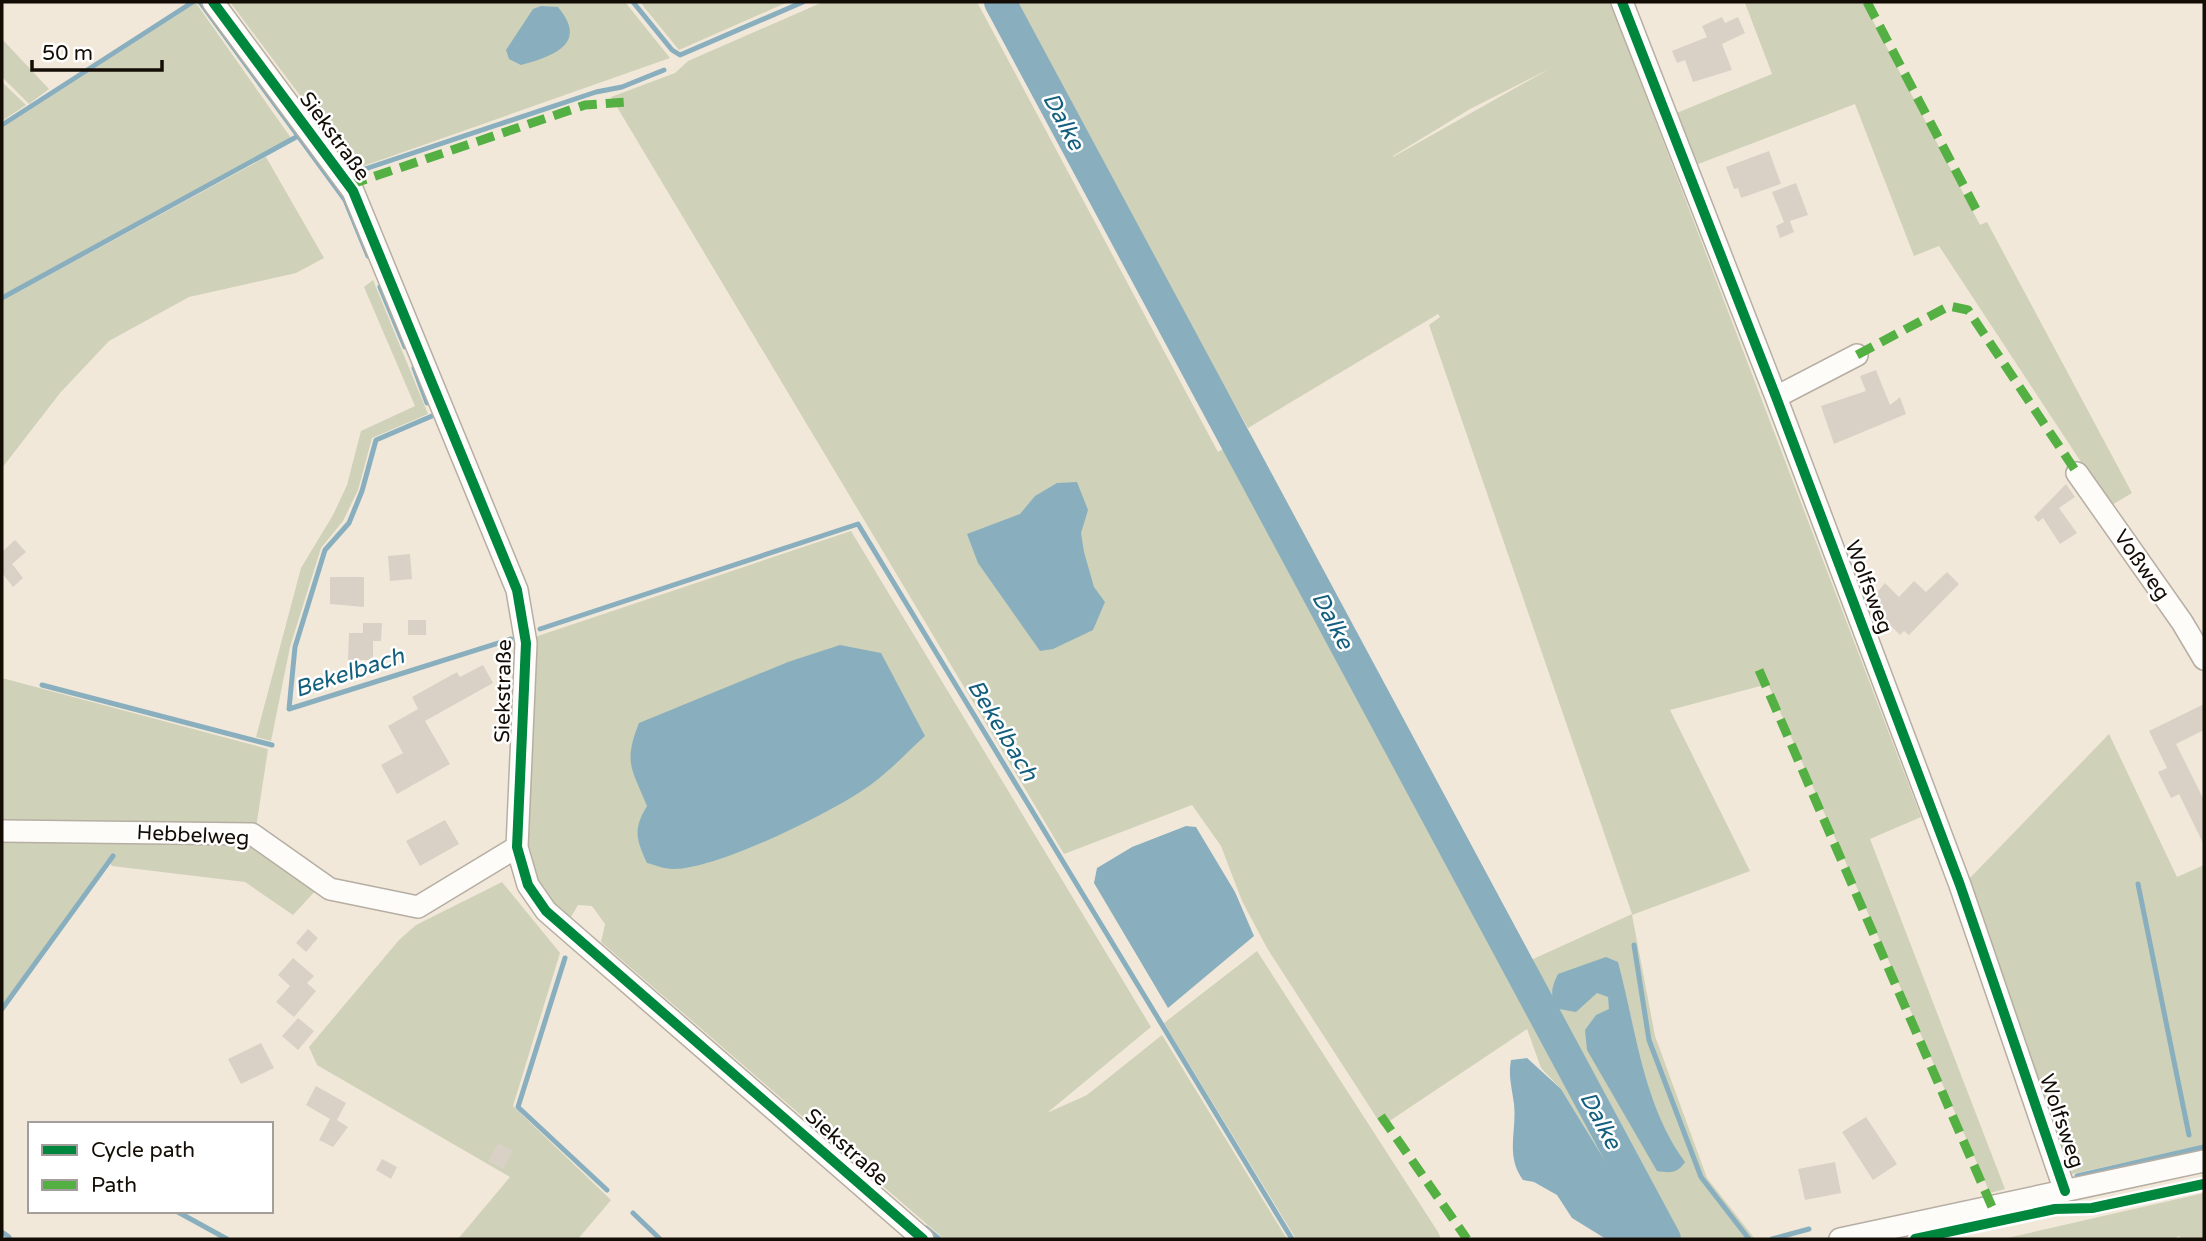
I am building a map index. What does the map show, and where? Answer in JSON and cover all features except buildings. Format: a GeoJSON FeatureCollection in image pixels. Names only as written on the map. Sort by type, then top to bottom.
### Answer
{"type":"FeatureCollection","features":[{"type":"Feature","properties":{"kind":"street","name":"Siekstraße"},"geometry":{"type":"LineString","coordinates":[[213,2],[353,191],[517,590],[526,643],[517,847],[528,885],[546,911],[923,1239]]}},
{"type":"Feature","properties":{"kind":"street","name":"Wolfsweg"},"geometry":{"type":"LineString","coordinates":[[1622,2],[1776,397],[1960,884],[2065,1191]]}},
{"type":"Feature","properties":{"kind":"street"},"geometry":{"type":"LineString","coordinates":[[1776,397],[1857,355]]}},
{"type":"Feature","properties":{"kind":"street","name":"Voßweg"},"geometry":{"type":"LineString","coordinates":[[2077,473],[2182,622],[2204,659]]}},
{"type":"Feature","properties":{"kind":"street","name":"Hebbelweg"},"geometry":{"type":"LineString","coordinates":[[2,831],[252,834],[330,889],[418,906],[517,847]]}},
{"type":"Feature","properties":{"kind":"street"},"geometry":{"type":"LineString","coordinates":[[1840,1239],[2204,1161]]}},
{"type":"Feature","properties":{"kind":"green space"},"geometry":{"type":"Polygon","coordinates":[[[230,2],[625,2],[670,58],[355,169],[230,2]]]}},
{"type":"Feature","properties":{"kind":"green space"},"geometry":{"type":"Polygon","coordinates":[[[640,2],[788,2],[679,50],[640,2]]]}},
{"type":"Feature","properties":{"kind":"green space"},"geometry":{"type":"Polygon","coordinates":[[[823,2],[977,2],[1218,452],[1250,433],[1531,960],[1632,914],[1429,325],[1440,317],[1438,314],[1248,428],[1111,189],[1016,2],[1610,2],[1921,817],[1870,839],[2005,1189],[1990,1193],[1768,684],[1670,710],[1750,871],[1632,915],[1655,1036],[1707,1178],[1755,1239],[1651,1239],[1635,1202],[1615,1177],[1561,1089],[1541,1068],[1527,1029],[1382,1126],[1267,948],[1242,901],[1221,846],[1192,805],[1064,854],[611,97],[675,73],[688,61],[823,2]],[[1551,68],[1470,109],[1393,157],[1551,68]]]}},
{"type":"Feature","properties":{"kind":"green space"},"geometry":{"type":"Polygon","coordinates":[[[1863,2],[1980,225],[1987,222],[2132,493],[2110,506],[1939,246],[1914,256],[1855,104],[1693,166],[1674,114],[1772,74],[1745,3],[1863,2]]]}},
{"type":"Feature","properties":{"kind":"green space"},"geometry":{"type":"Polygon","coordinates":[[[196,3],[291,138],[2,296],[2,128],[196,3]]]}},
{"type":"Feature","properties":{"kind":"green space"},"geometry":{"type":"Polygon","coordinates":[[[2,39],[49,89],[29,104],[2,77],[2,39]]]}},
{"type":"Feature","properties":{"kind":"green space"},"geometry":{"type":"Polygon","coordinates":[[[2,82],[26,105],[2,121],[2,82]]]}},
{"type":"Feature","properties":{"kind":"green space"},"geometry":{"type":"Polygon","coordinates":[[[266,157],[324,258],[296,273],[189,297],[109,341],[60,393],[2,468],[2,301],[266,157]]]}},
{"type":"Feature","properties":{"kind":"green space"},"geometry":{"type":"Polygon","coordinates":[[[373,280],[428,414],[372,438],[358,490],[343,521],[321,548],[290,647],[271,741],[256,737],[301,568],[333,515],[347,485],[361,431],[415,406],[364,287],[373,280]]]}},
{"type":"Feature","properties":{"kind":"green space"},"geometry":{"type":"Polygon","coordinates":[[[851,531],[1151,1027],[1047,1113],[1087,1095],[1162,1035],[1287,1239],[944,1239],[601,942],[605,924],[592,906],[578,905],[568,922],[534,881],[525,853],[532,638],[851,531]]]}},
{"type":"Feature","properties":{"kind":"green space"},"geometry":{"type":"Polygon","coordinates":[[[2,678],[268,749],[256,828],[2,824],[2,678]]]}},
{"type":"Feature","properties":{"kind":"green space"},"geometry":{"type":"Polygon","coordinates":[[[2109,734],[2177,877],[2204,865],[2204,1145],[2072,1174],[1967,881],[2109,734]]]}},
{"type":"Feature","properties":{"kind":"green space"},"geometry":{"type":"Polygon","coordinates":[[[2,836],[252,840],[319,887],[293,915],[245,882],[112,866],[107,860],[2,1006],[2,836]]]}},
{"type":"Feature","properties":{"kind":"green space"},"geometry":{"type":"Polygon","coordinates":[[[502,882],[560,953],[513,1106],[611,1200],[578,1239],[458,1239],[510,1177],[317,1065],[309,1047],[399,940],[416,925],[502,882]]]}},
{"type":"Feature","properties":{"kind":"green space"},"geometry":{"type":"Polygon","coordinates":[[[1257,951],[1441,1239],[1296,1239],[1164,1023],[1257,951]]]}},
{"type":"Feature","properties":{"kind":"green space"},"geometry":{"type":"Polygon","coordinates":[[[2204,1193],[2204,1239],[2182,1239],[2179,1236],[2173,1239],[2003,1239],[2204,1193]]]}},
{"type":"Feature","properties":{"kind":"water"},"geometry":{"type":"Polygon","coordinates":[[[541,6],[558,7],[567,20],[570,30],[568,39],[555,52],[521,65],[509,59],[506,50],[533,9],[541,6]]]}},
{"type":"Feature","properties":{"kind":"water"},"geometry":{"type":"Polygon","coordinates":[[[1077,482],[1088,510],[1081,533],[1084,552],[1094,587],[1105,602],[1093,630],[1053,649],[1040,651],[978,563],[967,534],[1020,514],[1035,496],[1057,483],[1077,482]]]}},
{"type":"Feature","properties":{"kind":"water"},"geometry":{"type":"Polygon","coordinates":[[[840,645],[881,653],[925,736],[873,783],[833,808],[776,836],[693,867],[670,869],[647,863],[640,847],[638,828],[647,806],[631,766],[631,748],[639,723],[788,662],[840,645]]]}},
{"type":"Feature","properties":{"kind":"water"},"geometry":{"type":"Polygon","coordinates":[[[1186,826],[1196,827],[1235,892],[1254,936],[1168,1008],[1094,883],[1097,868],[1132,847],[1186,826]]]}},
{"type":"Feature","properties":{"kind":"water"},"geometry":{"type":"Polygon","coordinates":[[[1606,957],[1618,962],[1650,1091],[1659,1116],[1685,1162],[1673,1172],[1657,1171],[1587,1050],[1585,1030],[1596,1015],[1609,1009],[1608,997],[1597,993],[1576,1012],[1559,1009],[1552,996],[1558,974],[1606,957]]]}},
{"type":"Feature","properties":{"kind":"water"},"geometry":{"type":"Polygon","coordinates":[[[1527,1058],[1561,1089],[1615,1177],[1635,1202],[1651,1239],[1606,1239],[1572,1218],[1557,1195],[1534,1182],[1523,1180],[1514,1162],[1515,1114],[1510,1071],[1511,1060],[1527,1058]]]}},
{"type":"Feature","properties":{"kind":"waterway"},"geometry":{"type":"LineString","coordinates":[[2,125],[193,2]]}},
{"type":"Feature","properties":{"kind":"waterway"},"geometry":{"type":"LineString","coordinates":[[200,2],[345,200],[368,256]]}},
{"type":"Feature","properties":{"kind":"waterway","name":"Bekelbach"},"geometry":{"type":"LineString","coordinates":[[633,2],[672,50],[680,55],[803,2]]}},
{"type":"Feature","properties":{"kind":"waterway","name":"Dalke"},"geometry":{"type":"LineString","coordinates":[[1000,2],[1665,1239]]}},
{"type":"Feature","properties":{"kind":"waterway"},"geometry":{"type":"LineString","coordinates":[[356,172],[596,92],[622,87],[664,70]]}},
{"type":"Feature","properties":{"kind":"waterway"},"geometry":{"type":"LineString","coordinates":[[2,298],[298,136]]}},
{"type":"Feature","properties":{"kind":"waterway","name":"Bekelbach"},"geometry":{"type":"LineString","coordinates":[[380,287],[405,347]]}},
{"type":"Feature","properties":{"kind":"waterway","name":"Bekelbach"},"geometry":{"type":"LineString","coordinates":[[414,368],[427,403]]}},
{"type":"Feature","properties":{"kind":"waterway","name":"Bekelbach"},"geometry":{"type":"LineString","coordinates":[[432,416],[376,440],[362,491],[349,523],[325,550],[295,647],[289,709],[511,639]]}},
{"type":"Feature","properties":{"kind":"waterway","name":"Bekelbach"},"geometry":{"type":"LineString","coordinates":[[540,629],[858,524],[1292,1239]]}},
{"type":"Feature","properties":{"kind":"waterway"},"geometry":{"type":"LineString","coordinates":[[42,685],[272,745]]}},
{"type":"Feature","properties":{"kind":"waterway"},"geometry":{"type":"LineString","coordinates":[[2,1009],[113,856]]}},
{"type":"Feature","properties":{"kind":"waterway"},"geometry":{"type":"LineString","coordinates":[[2138,884],[2189,1135]]}},
{"type":"Feature","properties":{"kind":"waterway"},"geometry":{"type":"LineString","coordinates":[[1634,945],[1649,1040],[1701,1177],[1749,1239]]}},
{"type":"Feature","properties":{"kind":"waterway"},"geometry":{"type":"LineString","coordinates":[[565,958],[518,1107],[607,1190]]}},
{"type":"Feature","properties":{"kind":"waterway"},"geometry":{"type":"LineString","coordinates":[[2077,1176],[2204,1147]]}},
{"type":"Feature","properties":{"kind":"waterway"},"geometry":{"type":"LineString","coordinates":[[180,1213],[227,1239]]}},
{"type":"Feature","properties":{"kind":"waterway"},"geometry":{"type":"LineString","coordinates":[[633,1213],[660,1239]]}},
{"type":"Feature","properties":{"kind":"waterway"},"geometry":{"type":"LineString","coordinates":[[926,1228],[939,1239]]}},
{"type":"Feature","properties":{"kind":"waterway"},"geometry":{"type":"LineString","coordinates":[[1772,1239],[1809,1229]]}},
{"type":"Feature","properties":{"kind":"waterway"},"geometry":{"type":"LineString","coordinates":[[2,1232],[9,1237]]}},
{"type":"Feature","properties":{"kind":"marked path"},"geometry":{"type":"LineString","coordinates":[[1867,2],[1978,213]]}},
{"type":"Feature","properties":{"kind":"marked path"},"geometry":{"type":"LineString","coordinates":[[349,185],[585,105],[626,102]]}},
{"type":"Feature","properties":{"kind":"marked path"},"geometry":{"type":"LineString","coordinates":[[1857,355],[1949,306],[1968,310],[2077,473]]}},
{"type":"Feature","properties":{"kind":"marked path"},"geometry":{"type":"LineString","coordinates":[[1759,670],[1992,1207]]}},
{"type":"Feature","properties":{"kind":"marked path"},"geometry":{"type":"LineString","coordinates":[[1381,1116],[1467,1239]]}},
{"type":"Feature","properties":{"kind":"cycle path"},"geometry":{"type":"LineString","coordinates":[[213,2],[353,191],[517,590],[526,643],[517,847],[528,885],[546,911],[923,1239]]}},
{"type":"Feature","properties":{"kind":"cycle path"},"geometry":{"type":"LineString","coordinates":[[1622,2],[1776,397],[1960,885],[2065,1191]]}},
{"type":"Feature","properties":{"kind":"cycle path"},"geometry":{"type":"LineString","coordinates":[[1915,1239],[2055,1209],[2092,1208],[2204,1184]]}}]}
